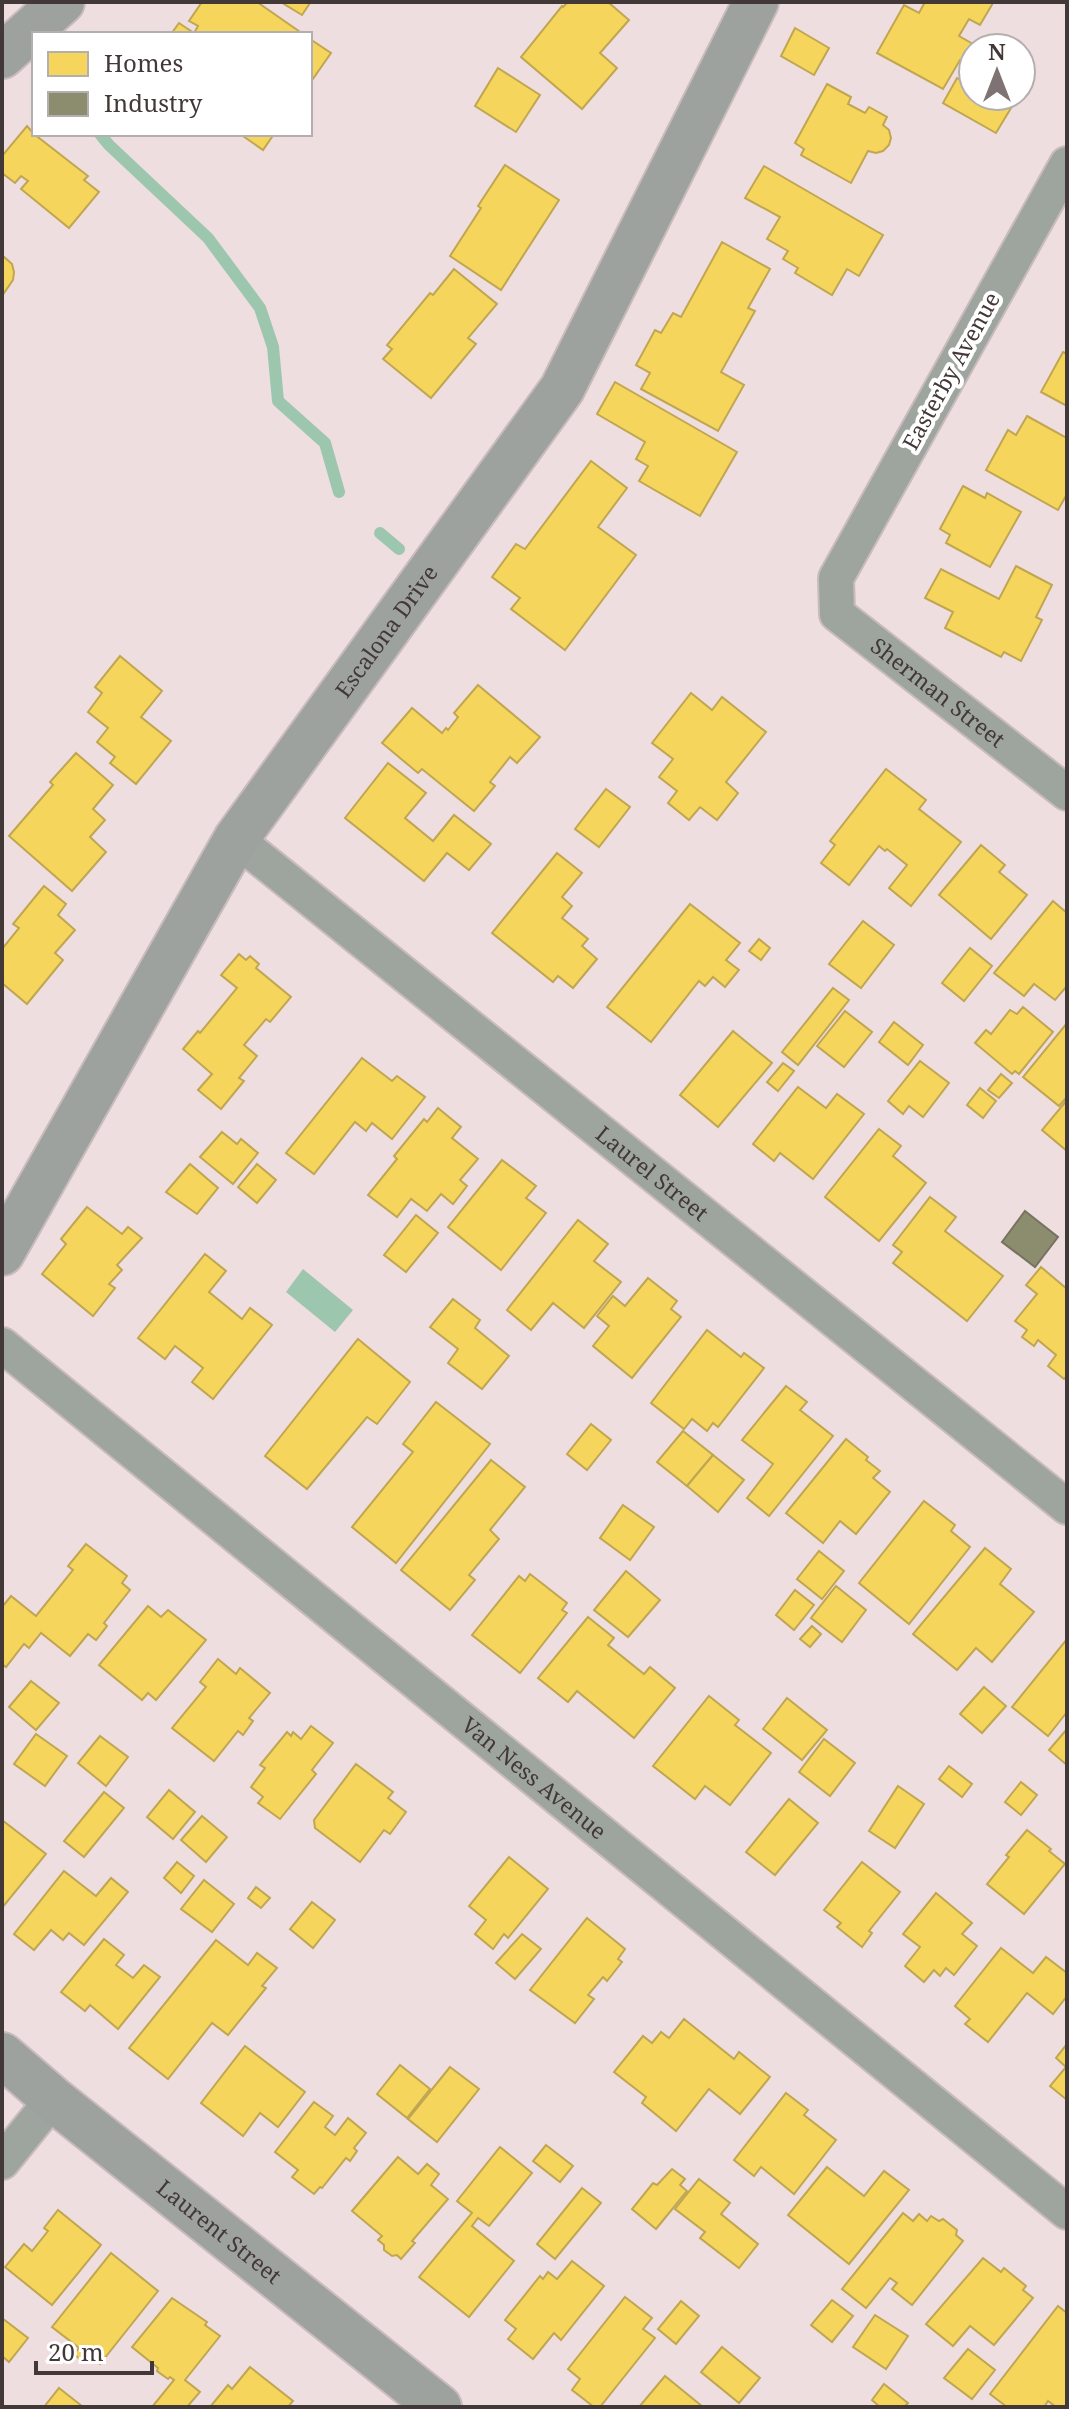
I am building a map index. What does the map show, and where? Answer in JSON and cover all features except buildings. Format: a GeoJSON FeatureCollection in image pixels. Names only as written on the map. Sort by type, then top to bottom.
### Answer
{"type":"FeatureCollection","features":[{"type":"Feature","properties":{"kind":"street"},"geometry":{"type":"LineString","coordinates":[[2,56],[62,2]]}},
{"type":"Feature","properties":{"kind":"street","name":"Escalona Drive"},"geometry":{"type":"LineString","coordinates":[[2,1253],[236,839],[562,389],[756,2]]}},
{"type":"Feature","properties":{"kind":"street","name":"Easterby Avenue"},"geometry":{"type":"LineString","coordinates":[[836,578],[1067,164]]}},
{"type":"Feature","properties":{"kind":"street","name":"Sherman Street"},"geometry":{"type":"LineString","coordinates":[[836,578],[837,614],[1067,793]]}},
{"type":"Feature","properties":{"kind":"street","name":"Laurel Street"},"geometry":{"type":"LineString","coordinates":[[236,839],[1067,1507]]}},
{"type":"Feature","properties":{"kind":"street","name":"Van Ness Avenue"},"geometry":{"type":"LineString","coordinates":[[2,1345],[1067,2212]]}},
{"type":"Feature","properties":{"kind":"street","name":"Laurent Street"},"geometry":{"type":"LineString","coordinates":[[2,2055],[439,2407]]}},
{"type":"Feature","properties":{"kind":"street"},"geometry":{"type":"LineString","coordinates":[[2,2162],[53,2099]]}},
{"type":"Feature","properties":{"kind":"shaded area"},"geometry":{"type":"Polygon","coordinates":[[[303,1269],[353,1310],[335,1332],[286,1292],[303,1269]]]}},
{"type":"Feature","properties":{"kind":"waterway"},"geometry":{"type":"LineString","coordinates":[[102,136],[208,238],[260,308],[273,347],[278,401],[325,443],[339,492]]}},
{"type":"Feature","properties":{"kind":"waterway"},"geometry":{"type":"LineString","coordinates":[[380,533],[399,549]]}}]}
